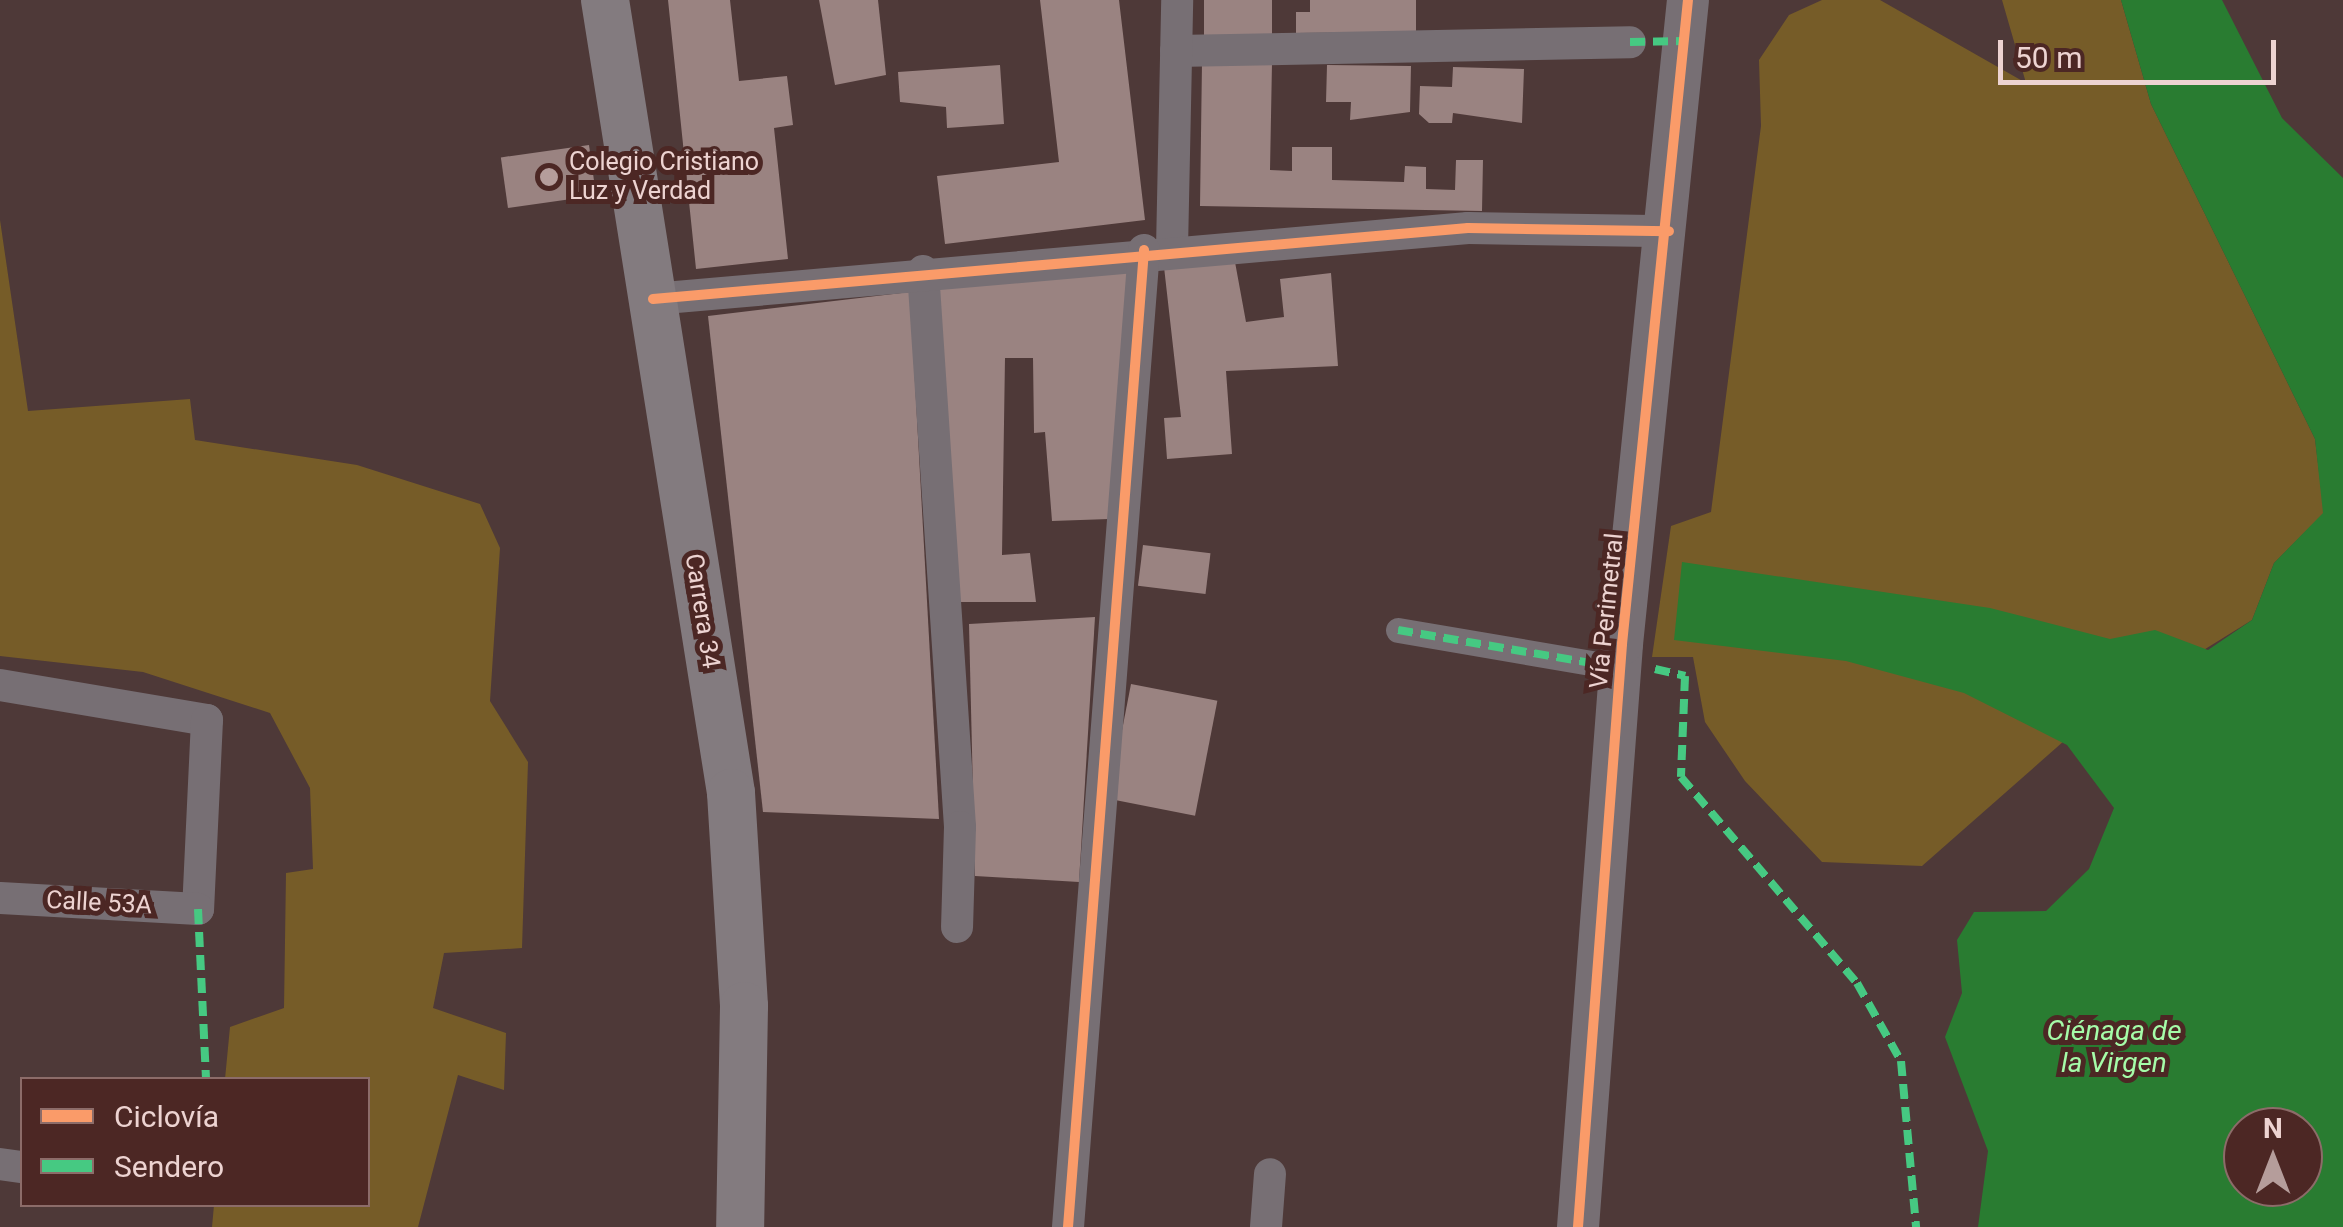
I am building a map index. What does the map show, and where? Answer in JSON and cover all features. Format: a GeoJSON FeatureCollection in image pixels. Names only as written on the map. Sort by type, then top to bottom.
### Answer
{"type":"FeatureCollection","features":[{"type":"Feature","properties":{"kind":"main road","name":"Carrera 34"},"geometry":{"type":"LineString","coordinates":[[605,0],[731,793],[744,1006],[740,1227]]}},
{"type":"Feature","properties":{"kind":"street"},"geometry":{"type":"LineString","coordinates":[[1068,1227],[1176,50],[1177,0]]}},
{"type":"Feature","properties":{"kind":"street","name":"Vía Perimetral"},"geometry":{"type":"LineString","coordinates":[[1578,1227],[1609,654],[1638,502],[1669,231],[1688,0]]}},
{"type":"Feature","properties":{"kind":"street"},"geometry":{"type":"LineString","coordinates":[[1176,50],[1630,42]]}},
{"type":"Feature","properties":{"kind":"street"},"geometry":{"type":"LineString","coordinates":[[652,299],[1158,249],[1468,228],[1669,231]]}},
{"type":"Feature","properties":{"kind":"street"},"geometry":{"type":"LineString","coordinates":[[923,271],[960,827],[957,927]]}},
{"type":"Feature","properties":{"kind":"street"},"geometry":{"type":"LineString","coordinates":[[1398,630],[1609,654]]}},
{"type":"Feature","properties":{"kind":"street","name":"Calle 53A"},"geometry":{"type":"LineString","coordinates":[[0,685],[207,720],[198,909],[0,898]]}},
{"type":"Feature","properties":{"kind":"street"},"geometry":{"type":"LineString","coordinates":[[1266,1227],[1270,1174]]}},
{"type":"Feature","properties":{"kind":"shaded area"},"geometry":{"type":"Polygon","coordinates":[[[1822,0],[1880,0],[2026,83],[2002,0],[2121,0],[2151,104],[2315,439],[2324,513],[2274,563],[2252,620],[2081,726],[1922,866],[1822,862],[1745,781],[1705,722],[1693,657],[1652,657],[1671,526],[1711,512],[1761,126],[1759,60],[1789,15],[1822,0]]]}},
{"type":"Feature","properties":{"kind":"shaded area"},"geometry":{"type":"Polygon","coordinates":[[[0,220],[28,411],[190,399],[195,440],[357,465],[480,504],[500,548],[490,701],[528,762],[522,948],[444,953],[433,1008],[506,1033],[504,1090],[458,1075],[418,1227],[212,1227],[214,1207],[370,1207],[370,1077],[225,1077],[230,1027],[284,1008],[286,873],[313,869],[310,788],[270,713],[143,672],[0,656],[0,220]]]}},
{"type":"Feature","properties":{"kind":"water","name":"Ciénaga de la Virgen"},"geometry":{"type":"Polygon","coordinates":[[[2121,0],[2222,0],[2282,118],[2343,178],[2343,1227],[1978,1227],[1988,1151],[1945,1037],[1962,993],[1957,940],[1974,912],[2046,911],[2089,869],[2114,808],[2067,745],[1964,693],[1846,661],[1674,640],[1682,562],[1990,608],[2110,639],[2155,630],[2208,650],[2252,620],[2274,563],[2323,513],[2315,439],[2151,104],[2121,0]]]}},
{"type":"Feature","properties":{"kind":"building"},"geometry":{"type":"Polygon","coordinates":[[[668,0],[730,0],[739,81],[787,76],[793,125],[774,128],[788,259],[696,269],[668,0]]]}},
{"type":"Feature","properties":{"kind":"building"},"geometry":{"type":"Polygon","coordinates":[[[819,0],[878,0],[886,75],[835,85],[819,0]]]}},
{"type":"Feature","properties":{"kind":"building"},"geometry":{"type":"Polygon","coordinates":[[[1040,0],[1119,0],[1145,220],[945,244],[937,176],[1059,162],[1040,0]]]}},
{"type":"Feature","properties":{"kind":"building"},"geometry":{"type":"Polygon","coordinates":[[[1204,0],[1272,0],[1272,43],[1204,43],[1204,0]]]}},
{"type":"Feature","properties":{"kind":"building"},"geometry":{"type":"Polygon","coordinates":[[[1310,0],[1416,0],[1416,32],[1296,33],[1296,12],[1310,12],[1310,0]]]}},
{"type":"Feature","properties":{"kind":"building"},"geometry":{"type":"Polygon","coordinates":[[[1202,62],[1272,63],[1270,170],[1292,171],[1292,147],[1332,147],[1332,180],[1404,182],[1405,166],[1426,167],[1426,189],[1455,190],[1456,160],[1483,160],[1482,211],[1200,206],[1202,62]]]}},
{"type":"Feature","properties":{"kind":"building"},"geometry":{"type":"Polygon","coordinates":[[[1000,65],[1004,124],[947,128],[946,107],[900,102],[898,72],[1000,65]]]}},
{"type":"Feature","properties":{"kind":"building"},"geometry":{"type":"Polygon","coordinates":[[[1327,65],[1411,66],[1410,112],[1350,120],[1351,102],[1326,102],[1327,65]]]}},
{"type":"Feature","properties":{"kind":"building"},"geometry":{"type":"Polygon","coordinates":[[[1453,67],[1524,69],[1522,123],[1453,113],[1452,123],[1429,123],[1419,114],[1420,86],[1452,87],[1453,67]]]}},
{"type":"Feature","properties":{"kind":"building","name":"Colegio Cristiano Luz y Verdad"},"geometry":{"type":"Polygon","coordinates":[[[589,145],[596,196],[508,208],[501,157],[589,145]]]}},
{"type":"Feature","properties":{"kind":"building"},"geometry":{"type":"Polygon","coordinates":[[[1235,262],[1246,322],[1284,317],[1280,279],[1331,273],[1338,366],[1226,371],[1232,454],[1167,459],[1164,418],[1181,417],[1164,267],[1235,262]]]}},
{"type":"Feature","properties":{"kind":"building"},"geometry":{"type":"Polygon","coordinates":[[[1130,270],[1109,519],[1052,521],[1045,432],[1034,433],[1033,358],[1005,358],[1002,555],[1030,553],[1036,602],[951,602],[939,286],[1130,270]]]}},
{"type":"Feature","properties":{"kind":"building"},"geometry":{"type":"Polygon","coordinates":[[[910,292],[939,819],[763,812],[708,316],[910,292]]]}},
{"type":"Feature","properties":{"kind":"building"},"geometry":{"type":"Polygon","coordinates":[[[1143,545],[1210,553],[1205,594],[1138,586],[1143,545]]]}},
{"type":"Feature","properties":{"kind":"building"},"geometry":{"type":"Polygon","coordinates":[[[1095,617],[1079,882],[975,876],[969,624],[1095,617]]]}},
{"type":"Feature","properties":{"kind":"building"},"geometry":{"type":"Polygon","coordinates":[[[1131,684],[1217,701],[1195,816],[1109,799],[1131,684]]]}},
{"type":"Feature","properties":{"kind":"marked path"},"geometry":{"type":"LineString","coordinates":[[1630,42],[1685,41]]}},
{"type":"Feature","properties":{"kind":"marked path"},"geometry":{"type":"LineString","coordinates":[[1398,630],[1596,664]]}},
{"type":"Feature","properties":{"kind":"marked path"},"geometry":{"type":"LineString","coordinates":[[1655,669],[1685,676],[1681,777],[1857,983],[1901,1061],[1916,1227]]}},
{"type":"Feature","properties":{"kind":"marked path"},"geometry":{"type":"LineString","coordinates":[[198,909],[206,1077]]}},
{"type":"Feature","properties":{"kind":"cycle path"},"geometry":{"type":"LineString","coordinates":[[1578,1227],[1622,644],[1688,0]]}},
{"type":"Feature","properties":{"kind":"cycle path"},"geometry":{"type":"LineString","coordinates":[[653,299],[1468,228],[1669,231]]}},
{"type":"Feature","properties":{"kind":"cycle path"},"geometry":{"type":"LineString","coordinates":[[1068,1227],[1144,250]]}},
{"type":"Feature","properties":{"kind":"place","name":"Colegio Cristiano Luz y Verdad"},"geometry":{"type":"Point","coordinates":[549,177]}}]}
